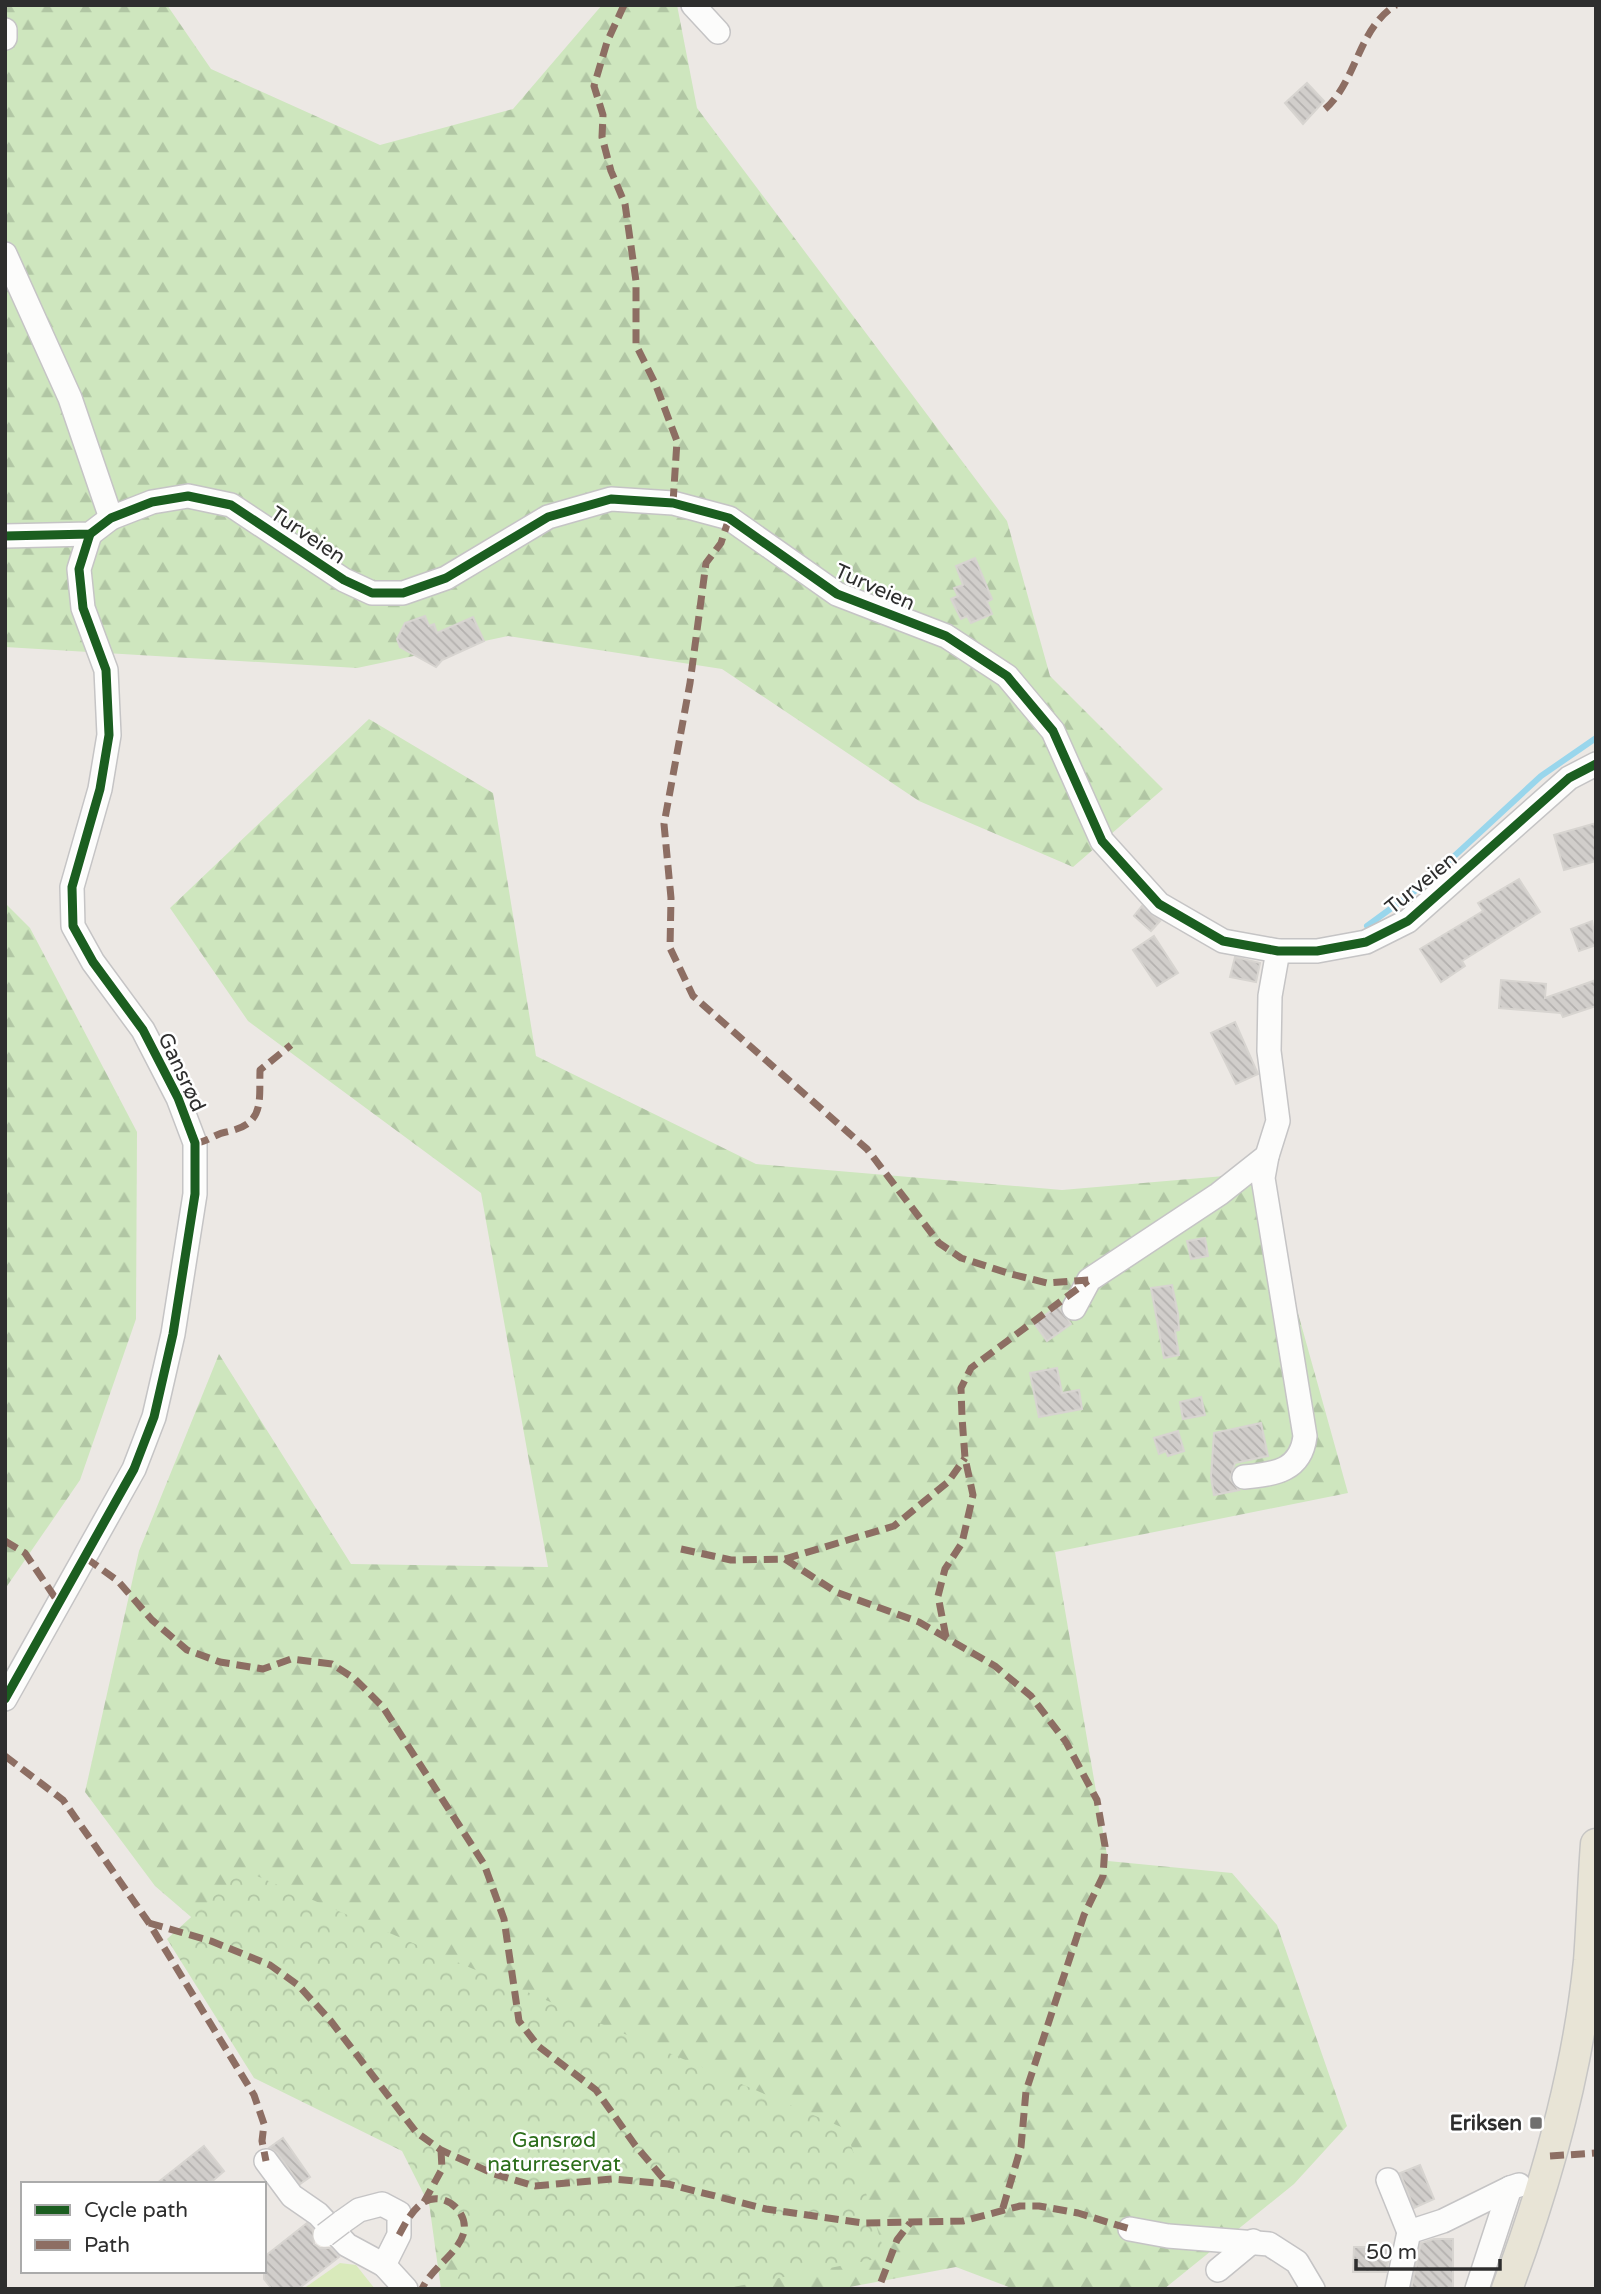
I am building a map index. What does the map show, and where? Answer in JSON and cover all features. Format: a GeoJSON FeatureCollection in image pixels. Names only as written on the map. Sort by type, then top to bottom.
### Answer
{"type":"FeatureCollection","features":[{"type":"Feature","properties":{"kind":"main road"},"geometry":{"type":"LineString","coordinates":[[1507,2289],[1545,2175],[1576,2042],[1588,1963],[1596,1844]]}},
{"type":"Feature","properties":{"kind":"street"},"geometry":{"type":"LineString","coordinates":[[693,5],[718,32]]}},
{"type":"Feature","properties":{"kind":"street"},"geometry":{"type":"LineString","coordinates":[[5,30],[5,38]]}},
{"type":"Feature","properties":{"kind":"street"},"geometry":{"type":"LineString","coordinates":[[5,254],[70,398],[111,518]]}},
{"type":"Feature","properties":{"kind":"street","name":"Turveien"},"geometry":{"type":"LineString","coordinates":[[90,534],[111,518],[152,502],[188,496],[231,505],[344,580],[372,593],[403,593],[446,578],[548,517],[611,499],[673,503],[729,518],[837,594],[946,636],[1007,677],[1053,731],[1102,841],[1158,904],[1223,941],[1278,951],[1317,951],[1366,942],[1408,921],[1569,778],[1596,764]]}},
{"type":"Feature","properties":{"kind":"street"},"geometry":{"type":"LineString","coordinates":[[5,536],[90,534]]}},
{"type":"Feature","properties":{"kind":"street","name":"Gansrød"},"geometry":{"type":"LineString","coordinates":[[5,1699],[134,1469],[154,1417],[173,1334],[195,1194],[195,1143],[178,1098],[143,1030],[93,962],[73,926],[72,887],[100,789],[108,736],[106,670],[83,607],[79,569],[90,534]]}},
{"type":"Feature","properties":{"kind":"street"},"geometry":{"type":"LineString","coordinates":[[1244,1477],[1268,1475],[1295,1463],[1303,1455],[1305,1436],[1263,1178],[1278,1121],[1269,1051],[1270,996],[1278,951]]}},
{"type":"Feature","properties":{"kind":"street"},"geometry":{"type":"LineString","coordinates":[[1074,1308],[1089,1280],[1219,1194],[1267,1156]]}},
{"type":"Feature","properties":{"kind":"street"},"geometry":{"type":"LineString","coordinates":[[266,2161],[292,2196],[318,2214],[346,2245],[384,2265],[406,2289]]}},
{"type":"Feature","properties":{"kind":"street"},"geometry":{"type":"LineString","coordinates":[[1409,2232],[1443,2221],[1510,2188],[1545,2175]]}},
{"type":"Feature","properties":{"kind":"street"},"geometry":{"type":"LineString","coordinates":[[1388,2180],[1409,2232],[1396,2289]]}},
{"type":"Feature","properties":{"kind":"street"},"geometry":{"type":"LineString","coordinates":[[1477,2289],[1510,2188]]}},
{"type":"Feature","properties":{"kind":"street"},"geometry":{"type":"LineString","coordinates":[[334,2229],[359,2210],[382,2204],[399,2213],[399,2235],[384,2265]]}},
{"type":"Feature","properties":{"kind":"street"},"geometry":{"type":"LineString","coordinates":[[1130,2229],[1168,2236],[1269,2244],[1297,2262],[1313,2289]]}},
{"type":"Feature","properties":{"kind":"street"},"geometry":{"type":"LineString","coordinates":[[1218,2270],[1252,2241]]}},
{"type":"Feature","properties":{"kind":"green space"},"geometry":{"type":"Polygon","coordinates":[[[5,5],[167,5],[211,69],[380,145],[513,109],[602,5],[677,5],[697,108],[1007,521],[1050,676],[1163,789],[1073,867],[919,801],[722,669],[508,636],[357,668],[5,647],[5,5]]]}},
{"type":"Feature","properties":{"kind":"green space"},"geometry":{"type":"Polygon","coordinates":[[[369,719],[493,793],[536,1056],[756,1164],[1062,1190],[1259,1173],[1348,1493],[1055,1552],[1108,1861],[1232,1873],[1277,1925],[1347,2126],[1294,2184],[1164,2289],[1014,2289],[956,2267],[839,2289],[441,2289],[416,2110],[155,1886],[85,1792],[139,1551],[219,1354],[351,1564],[548,1567],[481,1193],[248,1021],[170,908],[369,719]]]}},
{"type":"Feature","properties":{"kind":"green space"},"geometry":{"type":"Polygon","coordinates":[[[5,903],[30,928],[137,1132],[136,1319],[80,1480],[5,1589],[5,903]]]}},
{"type":"Feature","properties":{"kind":"green space","name":"Gansrød naturreservat"},"geometry":{"type":"Polygon","coordinates":[[[243,1870],[846,2129],[886,2257],[723,2289],[452,2289],[462,2270],[402,2151],[254,2078],[167,1939],[243,1870]]]}},
{"type":"Feature","properties":{"kind":"green space"},"geometry":{"type":"Polygon","coordinates":[[[340,2263],[356,2265],[375,2289],[303,2289],[340,2263]]]}},
{"type":"Feature","properties":{"kind":"building"},"geometry":{"type":"Polygon","coordinates":[[[1307,83],[1324,101],[1303,124],[1285,103],[1307,83]]]}},
{"type":"Feature","properties":{"kind":"building"},"geometry":{"type":"Polygon","coordinates":[[[975,558],[992,599],[987,602],[992,614],[971,623],[967,616],[961,619],[951,599],[958,596],[954,588],[963,585],[956,566],[975,558]]]}},
{"type":"Feature","properties":{"kind":"building"},"geometry":{"type":"Polygon","coordinates":[[[425,616],[429,626],[434,624],[437,633],[473,617],[484,641],[442,660],[436,667],[400,647],[397,639],[405,623],[425,616]]]}},
{"type":"Feature","properties":{"kind":"building"},"geometry":{"type":"Polygon","coordinates":[[[1596,823],[1596,861],[1564,870],[1554,835],[1596,823]]]}},
{"type":"Feature","properties":{"kind":"building"},"geometry":{"type":"Polygon","coordinates":[[[1519,879],[1540,912],[1462,961],[1465,966],[1441,982],[1420,949],[1483,911],[1478,903],[1519,879]]]}},
{"type":"Feature","properties":{"kind":"building"},"geometry":{"type":"Polygon","coordinates":[[[1142,906],[1160,921],[1151,931],[1134,916],[1142,906]]]}},
{"type":"Feature","properties":{"kind":"building"},"geometry":{"type":"Polygon","coordinates":[[[1592,921],[1596,945],[1579,951],[1571,929],[1592,921]]]}},
{"type":"Feature","properties":{"kind":"building"},"geometry":{"type":"Polygon","coordinates":[[[1154,936],[1178,973],[1157,986],[1133,950],[1154,936]]]}},
{"type":"Feature","properties":{"kind":"building"},"geometry":{"type":"Polygon","coordinates":[[[1235,957],[1260,963],[1256,982],[1230,977],[1235,957]]]}},
{"type":"Feature","properties":{"kind":"building"},"geometry":{"type":"Polygon","coordinates":[[[1501,980],[1546,984],[1545,998],[1596,980],[1596,1006],[1563,1017],[1561,1013],[1499,1008],[1501,980]]]}},
{"type":"Feature","properties":{"kind":"building"},"geometry":{"type":"Polygon","coordinates":[[[1235,1022],[1258,1074],[1236,1084],[1211,1033],[1235,1022]]]}},
{"type":"Feature","properties":{"kind":"building"},"geometry":{"type":"Polygon","coordinates":[[[1205,1238],[1208,1256],[1191,1259],[1187,1241],[1205,1238]]]}},
{"type":"Feature","properties":{"kind":"building"},"geometry":{"type":"Polygon","coordinates":[[[1172,1285],[1178,1314],[1179,1330],[1175,1331],[1179,1355],[1164,1358],[1151,1288],[1172,1285]]]}},
{"type":"Feature","properties":{"kind":"building"},"geometry":{"type":"Polygon","coordinates":[[[1058,1306],[1071,1324],[1047,1341],[1034,1323],[1058,1306]]]}},
{"type":"Feature","properties":{"kind":"building"},"geometry":{"type":"Polygon","coordinates":[[[1057,1368],[1062,1393],[1079,1390],[1082,1409],[1039,1417],[1030,1373],[1057,1368]]]}},
{"type":"Feature","properties":{"kind":"building"},"geometry":{"type":"Polygon","coordinates":[[[1201,1397],[1205,1415],[1183,1419],[1180,1402],[1201,1397]]]}},
{"type":"Feature","properties":{"kind":"building"},"geometry":{"type":"Polygon","coordinates":[[[1261,1423],[1268,1456],[1235,1463],[1230,1479],[1239,1490],[1214,1495],[1211,1477],[1214,1433],[1261,1423]]]}},
{"type":"Feature","properties":{"kind":"building"},"geometry":{"type":"Polygon","coordinates":[[[1178,1431],[1184,1451],[1168,1456],[1166,1451],[1159,1454],[1154,1438],[1178,1431]]]}},
{"type":"Feature","properties":{"kind":"building"},"geometry":{"type":"Polygon","coordinates":[[[283,2138],[310,2177],[300,2184],[277,2153],[269,2148],[283,2138]]]}},
{"type":"Feature","properties":{"kind":"building"},"geometry":{"type":"Polygon","coordinates":[[[204,2146],[224,2171],[211,2182],[159,2182],[204,2146]]]}},
{"type":"Feature","properties":{"kind":"building"},"geometry":{"type":"Polygon","coordinates":[[[1420,2165],[1434,2199],[1414,2208],[1400,2173],[1420,2165]]]}},
{"type":"Feature","properties":{"kind":"building"},"geometry":{"type":"Polygon","coordinates":[[[307,2223],[313,2229],[314,2244],[320,2248],[330,2248],[339,2257],[298,2289],[272,2289],[264,2279],[266,2255],[307,2223]]]}},
{"type":"Feature","properties":{"kind":"building"},"geometry":{"type":"Polygon","coordinates":[[[1434,2239],[1453,2239],[1453,2289],[1411,2289],[1421,2243],[1434,2239]]]}},
{"type":"Feature","properties":{"kind":"building"},"geometry":{"type":"Polygon","coordinates":[[[1354,2247],[1391,2247],[1386,2272],[1353,2272],[1354,2247]]]}},
{"type":"Feature","properties":{"kind":"waterway"},"geometry":{"type":"LineString","coordinates":[[1367,926],[1423,885],[1541,776],[1596,738]]}},
{"type":"Feature","properties":{"kind":"marked path"},"geometry":{"type":"LineString","coordinates":[[624,5],[607,42],[594,86],[603,115],[602,137],[611,171],[625,204],[636,281],[636,345],[655,383],[677,441],[673,503]]}},
{"type":"Feature","properties":{"kind":"marked path"},"geometry":{"type":"LineString","coordinates":[[1325,109],[1344,84],[1373,27],[1396,5]]}},
{"type":"Feature","properties":{"kind":"marked path"},"geometry":{"type":"LineString","coordinates":[[729,518],[721,543],[706,563],[690,683],[664,824],[671,898],[670,948],[693,996],[867,1149],[939,1243],[961,1258],[1047,1283],[1089,1280]]}},
{"type":"Feature","properties":{"kind":"marked path"},"geometry":{"type":"LineString","coordinates":[[195,1143],[239,1128],[254,1118],[259,1102],[260,1070],[291,1045]]}},
{"type":"Feature","properties":{"kind":"marked path"},"geometry":{"type":"LineString","coordinates":[[946,1637],[938,1596],[945,1569],[962,1543],[973,1495],[965,1458],[961,1388],[971,1368],[1088,1281]]}},
{"type":"Feature","properties":{"kind":"marked path"},"geometry":{"type":"LineString","coordinates":[[785,1559],[894,1526],[948,1482],[965,1458]]}},
{"type":"Feature","properties":{"kind":"marked path"},"geometry":{"type":"LineString","coordinates":[[5,1541],[25,1553],[58,1602]]}},
{"type":"Feature","properties":{"kind":"marked path"},"geometry":{"type":"LineString","coordinates":[[681,1549],[731,1560],[785,1559],[836,1592],[919,1622],[995,1666],[1031,1696],[1066,1742],[1097,1800],[1105,1846],[1103,1876],[1084,1915],[1026,2091],[1021,2147],[1002,2211]]}},
{"type":"Feature","properties":{"kind":"marked path"},"geometry":{"type":"LineString","coordinates":[[86,1558],[118,1581],[152,1620],[187,1650],[220,1662],[263,1669],[291,1659],[332,1664],[355,1679],[383,1707],[484,1864],[504,1919],[519,2021],[538,2046],[596,2090],[635,2145],[668,2184]]}},
{"type":"Feature","properties":{"kind":"marked path"},"geometry":{"type":"LineString","coordinates":[[5,1756],[63,1800],[149,1923],[254,2095],[264,2124],[262,2141],[266,2161]]}},
{"type":"Feature","properties":{"kind":"marked path"},"geometry":{"type":"LineString","coordinates":[[149,1923],[211,1941],[270,1965],[298,1985],[330,2020],[416,2132],[441,2150],[494,2174],[535,2186],[612,2179],[668,2184],[766,2209],[863,2223],[963,2221],[1020,2206],[1039,2206],[1078,2213],[1130,2229]]}},
{"type":"Feature","properties":{"kind":"marked path"},"geometry":{"type":"LineString","coordinates":[[424,2202],[442,2169],[441,2150]]}},
{"type":"Feature","properties":{"kind":"marked path"},"geometry":{"type":"LineString","coordinates":[[1550,2156],[1596,2153]]}},
{"type":"Feature","properties":{"kind":"marked path"},"geometry":{"type":"LineString","coordinates":[[399,2235],[408,2218],[421,2204],[429,2200],[444,2200],[452,2204],[462,2216],[464,2232],[461,2240],[422,2289]]}},
{"type":"Feature","properties":{"kind":"marked path"},"geometry":{"type":"LineString","coordinates":[[881,2282],[897,2240],[910,2223]]}},
{"type":"Feature","properties":{"kind":"cycle path"},"geometry":{"type":"LineString","coordinates":[[5,536],[90,534],[111,518],[152,502],[188,496],[231,505],[344,580],[372,593],[403,593],[446,578],[548,517],[611,499],[673,503],[729,518],[837,594],[946,636],[1007,676],[1053,731],[1102,841],[1159,904],[1223,941],[1278,951],[1317,951],[1366,942],[1408,921],[1569,778],[1596,764]]}},
{"type":"Feature","properties":{"kind":"cycle path"},"geometry":{"type":"LineString","coordinates":[[5,1699],[134,1469],[154,1417],[173,1334],[195,1194],[195,1143],[178,1098],[143,1030],[93,962],[73,926],[72,887],[100,789],[109,735],[106,670],[83,608],[79,569],[90,534]]}},
{"type":"Feature","properties":{"kind":"place","name":"Eriksen"},"geometry":{"type":"Point","coordinates":[1536,2123]}}]}
